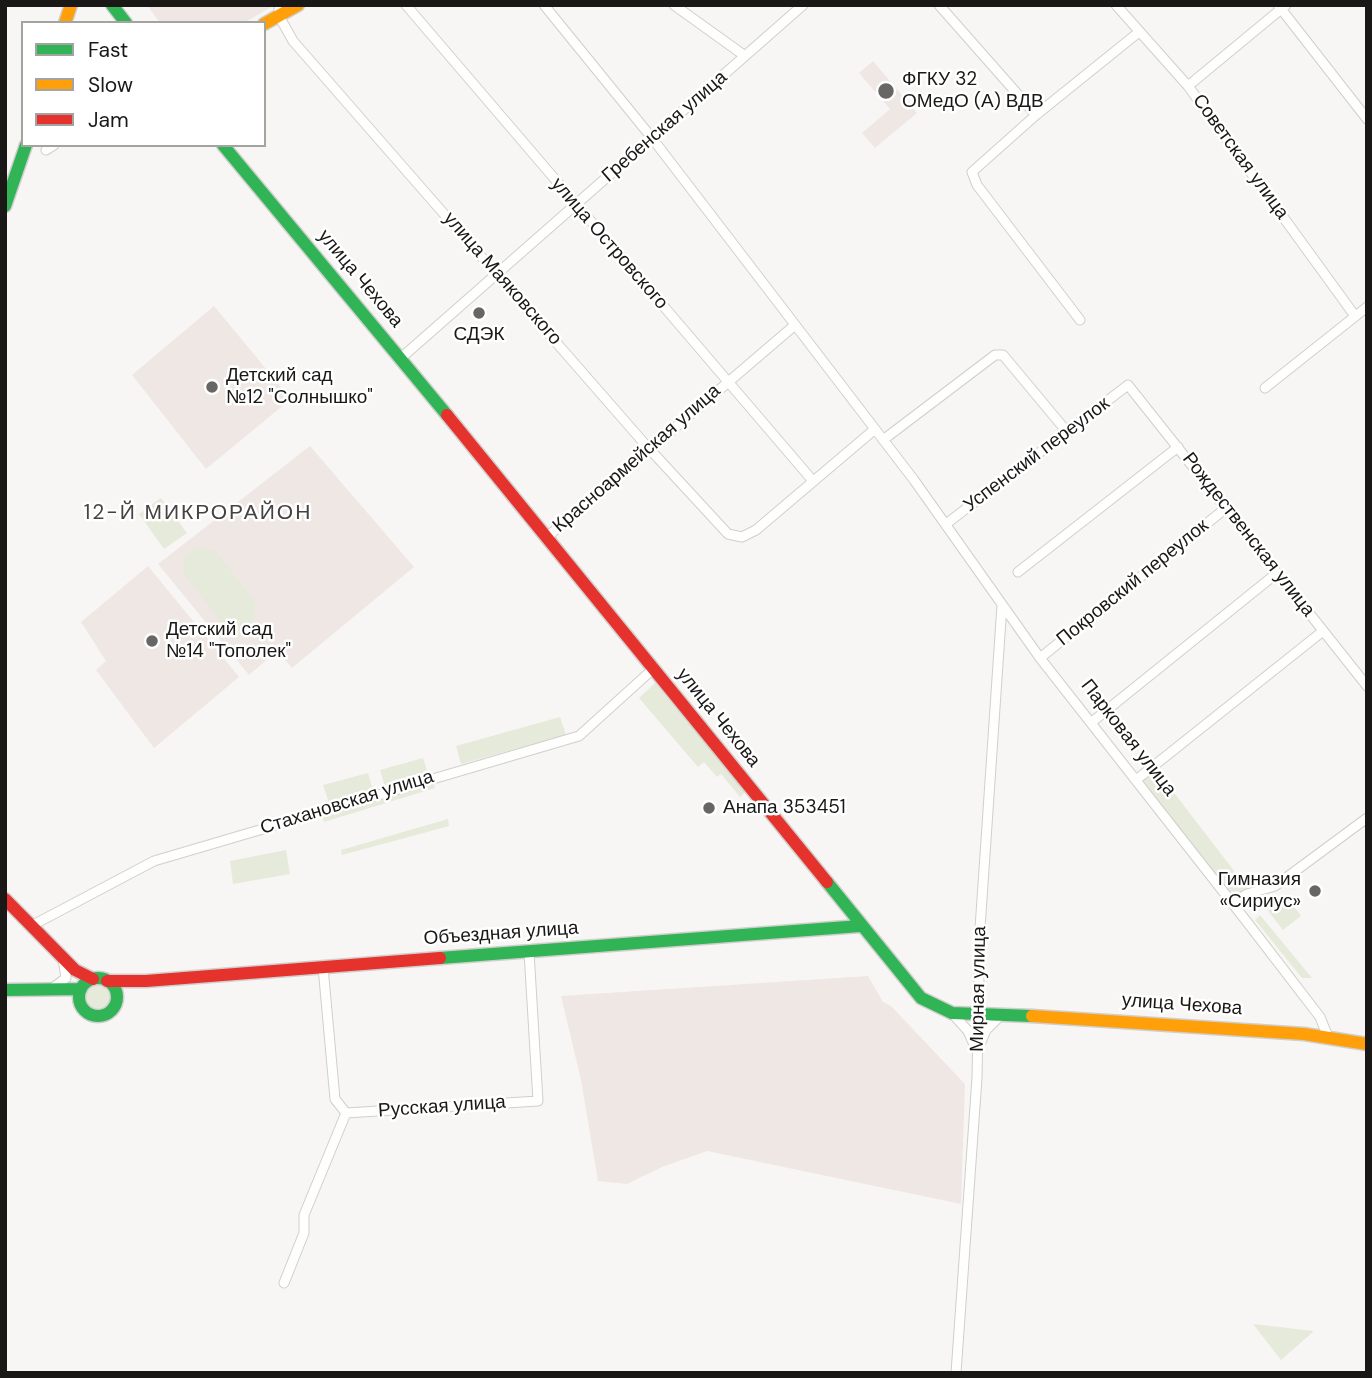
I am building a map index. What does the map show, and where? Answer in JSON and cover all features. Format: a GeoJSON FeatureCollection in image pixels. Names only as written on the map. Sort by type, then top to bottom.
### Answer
{"type":"FeatureCollection","features":[{"type":"Feature","properties":{"kind":"main road"},"geometry":{"type":"LineString","coordinates":[[112,5],[124,21]]}},
{"type":"Feature","properties":{"kind":"main road"},"geometry":{"type":"LineString","coordinates":[[266,22],[279,10],[298,5]]}},
{"type":"Feature","properties":{"kind":"main road"},"geometry":{"type":"LineString","coordinates":[[5,206],[10,177],[25,147]]}},
{"type":"Feature","properties":{"kind":"main road","name":"улица Чехова"},"geometry":{"type":"LineString","coordinates":[[225,147],[401,358],[859,926],[921,998],[952,1013],[1110,1019],[1328,1037]]}},
{"type":"Feature","properties":{"kind":"main road"},"geometry":{"type":"LineString","coordinates":[[5,900],[79,974],[107,981],[117,996],[114,1007]]}},
{"type":"Feature","properties":{"kind":"main road","name":"Объездная улица"},"geometry":{"type":"LineString","coordinates":[[107,981],[146,981],[859,926]]}},
{"type":"Feature","properties":{"kind":"main road"},"geometry":{"type":"LineString","coordinates":[[5,990],[81,989],[93,979]]}},
{"type":"Feature","properties":{"kind":"main road"},"geometry":{"type":"LineString","coordinates":[[81,989],[79,1001],[90,1014],[106,1014],[126,992],[146,981]]}},
{"type":"Feature","properties":{"kind":"main road"},"geometry":{"type":"LineString","coordinates":[[1328,1037],[1367,1044]]}},
{"type":"Feature","properties":{"kind":"street","name":"улица Островского"},"geometry":{"type":"LineString","coordinates":[[406,5],[575,206],[813,481]]}},
{"type":"Feature","properties":{"kind":"street","name":"Парковая улица"},"geometry":{"type":"LineString","coordinates":[[544,5],[652,138],[875,429],[1040,658],[1320,1017],[1328,1037]]}},
{"type":"Feature","properties":{"kind":"street"},"geometry":{"type":"LineString","coordinates":[[674,5],[745,57]]}},
{"type":"Feature","properties":{"kind":"street","name":"Гребенская улица"},"geometry":{"type":"LineString","coordinates":[[401,358],[803,5]]}},
{"type":"Feature","properties":{"kind":"street"},"geometry":{"type":"LineString","coordinates":[[939,5],[1035,115]]}},
{"type":"Feature","properties":{"kind":"street","name":"Советская улица"},"geometry":{"type":"LineString","coordinates":[[1116,5],[1188,86],[1355,316]]}},
{"type":"Feature","properties":{"kind":"street"},"geometry":{"type":"LineString","coordinates":[[1188,86],[1282,7],[1367,120]]}},
{"type":"Feature","properties":{"kind":"street","name":"улица Маяковского"},"geometry":{"type":"LineString","coordinates":[[279,10],[293,40],[719,528],[728,534],[742,537],[755,530],[813,481]]}},
{"type":"Feature","properties":{"kind":"street"},"geometry":{"type":"LineString","coordinates":[[1080,320],[977,185],[972,172],[1035,115],[1139,32]]}},
{"type":"Feature","properties":{"kind":"street"},"geometry":{"type":"LineString","coordinates":[[1265,388],[1367,307]]}},
{"type":"Feature","properties":{"kind":"street","name":"Красноармейская улица"},"geometry":{"type":"LineString","coordinates":[[546,538],[795,325]]}},
{"type":"Feature","properties":{"kind":"street"},"geometry":{"type":"LineString","coordinates":[[883,440],[995,355],[1003,355],[1068,433]]}},
{"type":"Feature","properties":{"kind":"street","name":"Успенский переулок"},"geometry":{"type":"LineString","coordinates":[[946,524],[1128,386]]}},
{"type":"Feature","properties":{"kind":"street","name":"Рождественская улица"},"geometry":{"type":"LineString","coordinates":[[1128,386],[1367,686]]}},
{"type":"Feature","properties":{"kind":"street"},"geometry":{"type":"LineString","coordinates":[[813,481],[875,429]]}},
{"type":"Feature","properties":{"kind":"street"},"geometry":{"type":"LineString","coordinates":[[1018,572],[1178,446]]}},
{"type":"Feature","properties":{"kind":"street","name":"Покровский переулок"},"geometry":{"type":"LineString","coordinates":[[1040,658],[1226,508]]}},
{"type":"Feature","properties":{"kind":"street"},"geometry":{"type":"LineString","coordinates":[[1092,722],[1277,573]]}},
{"type":"Feature","properties":{"kind":"street","name":"Мирная улица"},"geometry":{"type":"LineString","coordinates":[[956,1373],[978,1054],[980,928],[1002,605]]}},
{"type":"Feature","properties":{"kind":"street"},"geometry":{"type":"LineString","coordinates":[[1136,780],[1323,631]]}},
{"type":"Feature","properties":{"kind":"street","name":"Стахановская улица"},"geometry":{"type":"LineString","coordinates":[[31,926],[154,862],[579,736],[653,669]]}},
{"type":"Feature","properties":{"kind":"street"},"geometry":{"type":"LineString","coordinates":[[1233,903],[1247,894],[1275,886],[1367,818]]}},
{"type":"Feature","properties":{"kind":"street","name":"Русская улица"},"geometry":{"type":"LineString","coordinates":[[346,1114],[538,1101],[529,952]]}},
{"type":"Feature","properties":{"kind":"street"},"geometry":{"type":"LineString","coordinates":[[46,990],[63,983],[66,978],[63,959]]}},
{"type":"Feature","properties":{"kind":"street"},"geometry":{"type":"LineString","coordinates":[[285,1283],[304,1233],[304,1215],[346,1114],[335,1099],[323,967]]}},
{"type":"Feature","properties":{"kind":"street"},"geometry":{"type":"LineString","coordinates":[[952,1013],[968,1031],[978,1054]]}},
{"type":"Feature","properties":{"kind":"street"},"geometry":{"type":"LineString","coordinates":[[978,1054],[986,1030],[1000,1016]]}},
{"type":"Feature","properties":{"kind":"shaded area"},"geometry":{"type":"Polygon","coordinates":[[[147,5],[271,7],[247,21],[159,21],[147,5]]]}},
{"type":"Feature","properties":{"kind":"shaded area","name":"ФГКУ 32 ОМедО (А) ВДВ"},"geometry":{"type":"Polygon","coordinates":[[[873,61],[917,113],[875,148],[862,133],[890,109],[859,73],[873,61]]]}},
{"type":"Feature","properties":{"kind":"shaded area","name":"Детский сад №12 \"Солнышко\""},"geometry":{"type":"Polygon","coordinates":[[[214,306],[291,399],[206,469],[132,375],[214,306]]]}},
{"type":"Feature","properties":{"kind":"shaded area"},"geometry":{"type":"Polygon","coordinates":[[[310,446],[414,567],[292,668],[277,651],[249,675],[158,564],[310,446]]]}},
{"type":"Feature","properties":{"kind":"shaded area","name":"Детский сад №14 \"Тополек\""},"geometry":{"type":"Polygon","coordinates":[[[148,566],[239,677],[154,748],[96,670],[106,661],[81,622],[148,566]]]}},
{"type":"Feature","properties":{"kind":"shaded area"},"geometry":{"type":"Polygon","coordinates":[[[868,976],[883,1002],[891,1006],[965,1084],[961,1204],[707,1151],[662,1167],[627,1184],[598,1181],[581,1080],[561,996],[868,976]]]}},
{"type":"Feature","properties":{"kind":"green space"},"geometry":{"type":"Polygon","coordinates":[[[161,498],[187,533],[164,549],[139,514],[161,498]]]}},
{"type":"Feature","properties":{"kind":"green space"},"geometry":{"type":"Polygon","coordinates":[[[204,547],[216,552],[255,602],[255,618],[245,628],[236,631],[224,626],[185,575],[183,566],[186,556],[195,549],[204,547]]]}},
{"type":"Feature","properties":{"kind":"green space"},"geometry":{"type":"Polygon","coordinates":[[[655,683],[745,792],[740,797],[721,774],[717,777],[704,762],[698,767],[639,698],[655,683]]]}},
{"type":"Feature","properties":{"kind":"green space"},"geometry":{"type":"Polygon","coordinates":[[[560,717],[566,735],[461,764],[456,746],[560,717]]]}},
{"type":"Feature","properties":{"kind":"green space"},"geometry":{"type":"Polygon","coordinates":[[[423,758],[428,774],[385,786],[380,770],[423,758]]]}},
{"type":"Feature","properties":{"kind":"green space"},"geometry":{"type":"Polygon","coordinates":[[[1155,768],[1248,889],[1234,899],[1142,779],[1155,768]]]}},
{"type":"Feature","properties":{"kind":"green space"},"geometry":{"type":"Polygon","coordinates":[[[368,773],[373,790],[329,803],[323,785],[368,773]]]}},
{"type":"Feature","properties":{"kind":"green space"},"geometry":{"type":"Polygon","coordinates":[[[432,779],[435,788],[324,822],[321,813],[432,779]]]}},
{"type":"Feature","properties":{"kind":"green space"},"geometry":{"type":"Polygon","coordinates":[[[448,819],[449,826],[342,855],[341,850],[448,819]]]}},
{"type":"Feature","properties":{"kind":"green space"},"geometry":{"type":"Polygon","coordinates":[[[286,850],[290,874],[233,884],[230,861],[286,850]]]}},
{"type":"Feature","properties":{"kind":"green space"},"geometry":{"type":"Polygon","coordinates":[[[1286,896],[1301,916],[1283,930],[1268,911],[1286,896]]]}},
{"type":"Feature","properties":{"kind":"green space"},"geometry":{"type":"Polygon","coordinates":[[[1260,915],[1312,978],[1302,978],[1255,920],[1260,915]]]}},
{"type":"Feature","properties":{"kind":"green space"},"geometry":{"type":"Polygon","coordinates":[[[100,982],[110,986],[114,996],[110,1006],[100,1010],[90,1006],[86,996],[90,986],[100,982]]]}},
{"type":"Feature","properties":{"kind":"green space"},"geometry":{"type":"Polygon","coordinates":[[[1253,1324],[1314,1331],[1281,1360],[1253,1324]]]}},
{"type":"Feature","properties":{"kind":"traffic: fast"},"geometry":{"type":"LineString","coordinates":[[112,5],[124,21]]}},
{"type":"Feature","properties":{"kind":"traffic: fast"},"geometry":{"type":"LineString","coordinates":[[5,206],[25,147]]}},
{"type":"Feature","properties":{"kind":"traffic: fast"},"geometry":{"type":"LineString","coordinates":[[225,147],[447,415]]}},
{"type":"Feature","properties":{"kind":"traffic: fast"},"geometry":{"type":"LineString","coordinates":[[827,882],[921,998],[952,1013],[1032,1016]]}},
{"type":"Feature","properties":{"kind":"traffic: fast"},"geometry":{"type":"LineString","coordinates":[[440,958],[860,926]]}},
{"type":"Feature","properties":{"kind":"traffic: fast"},"geometry":{"type":"LineString","coordinates":[[98,978],[111,984],[117,997],[111,1010],[98,1016],[85,1010],[79,997],[85,984],[98,978]]}},
{"type":"Feature","properties":{"kind":"traffic: fast"},"geometry":{"type":"LineString","coordinates":[[5,990],[81,989]]}},
{"type":"Feature","properties":{"kind":"traffic: slow"},"geometry":{"type":"LineString","coordinates":[[66,21],[71,5]]}},
{"type":"Feature","properties":{"kind":"traffic: slow"},"geometry":{"type":"LineString","coordinates":[[266,23],[298,5]]}},
{"type":"Feature","properties":{"kind":"traffic: slow"},"geometry":{"type":"LineString","coordinates":[[1032,1016],[1304,1034],[1367,1044]]}},
{"type":"Feature","properties":{"kind":"traffic: jam"},"geometry":{"type":"LineString","coordinates":[[447,415],[827,882]]}},
{"type":"Feature","properties":{"kind":"traffic: jam"},"geometry":{"type":"LineString","coordinates":[[5,899],[75,970],[93,979]]}},
{"type":"Feature","properties":{"kind":"traffic: jam"},"geometry":{"type":"LineString","coordinates":[[107,981],[146,981],[440,958]]}},
{"type":"Feature","properties":{"kind":"place","name":"ФГКУ 32 ОМедО (А) ВДВ"},"geometry":{"type":"Point","coordinates":[886,91]}},
{"type":"Feature","properties":{"kind":"place","name":"СДЭК"},"geometry":{"type":"Point","coordinates":[479,313]}},
{"type":"Feature","properties":{"kind":"place","name":"Детский сад №12 \"Солнышко\""},"geometry":{"type":"Point","coordinates":[212,387]}},
{"type":"Feature","properties":{"kind":"place","name":"Детский сад №14 \"Тополек\""},"geometry":{"type":"Point","coordinates":[152,641]}},
{"type":"Feature","properties":{"kind":"place","name":"Анапа 353451"},"geometry":{"type":"Point","coordinates":[709,808]}},
{"type":"Feature","properties":{"kind":"place","name":"Гимназия «Сириус»"},"geometry":{"type":"Point","coordinates":[1315,891]}},
{"type":"Feature","properties":{"kind":"district","name":"12-Й МИКРОРАЙОН"},"geometry":{"type":"Point","coordinates":[198,513]}}]}
